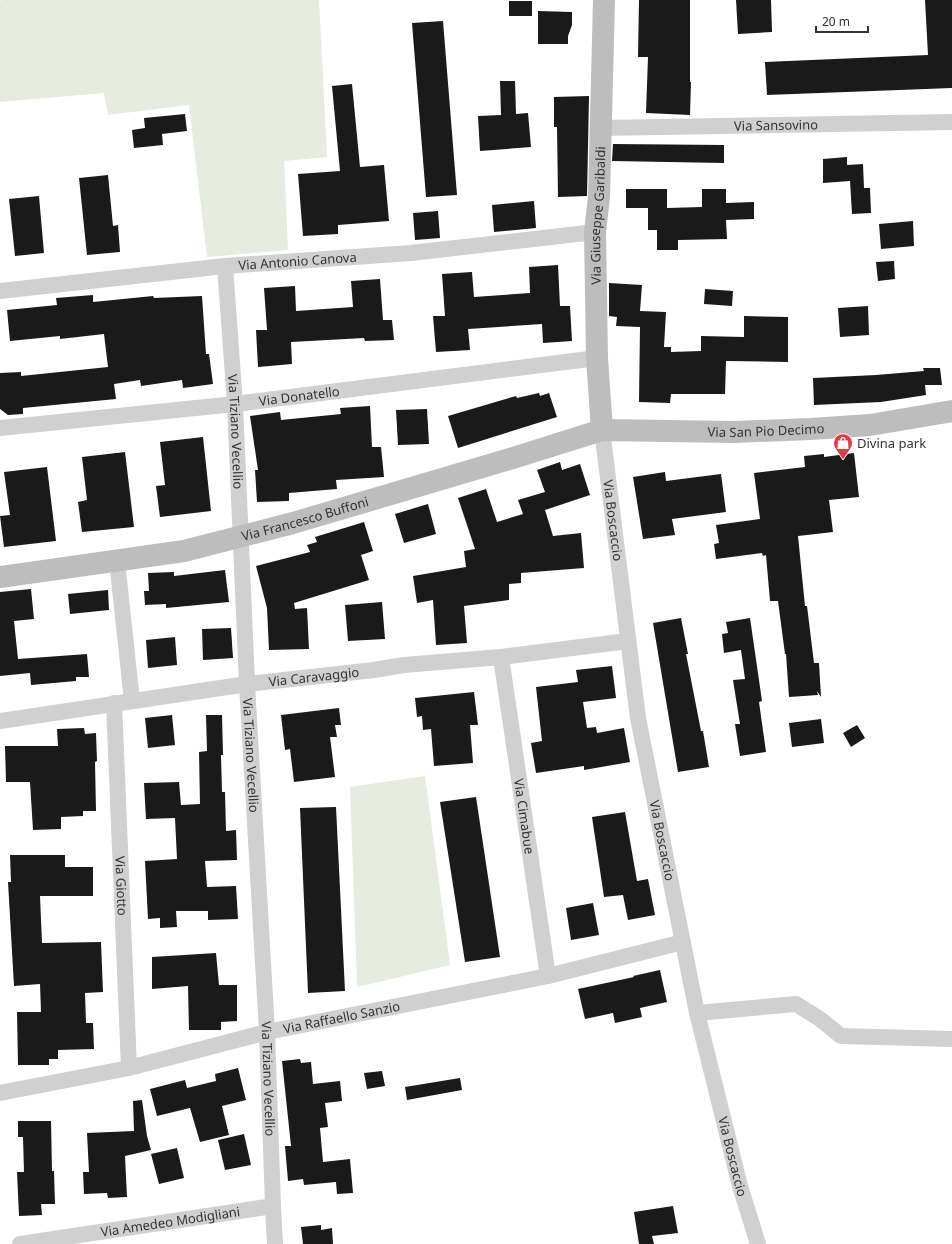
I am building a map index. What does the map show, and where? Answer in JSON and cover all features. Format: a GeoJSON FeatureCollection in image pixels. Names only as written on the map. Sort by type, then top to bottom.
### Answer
{"type":"FeatureCollection","features":[{"type":"Feature","properties":{"kind":"street","name":"Via Giuseppe Garibaldi"},"geometry":{"type":"LineString","coordinates":[[602,430],[597,358],[595,232],[598,197],[604,0]]}},
{"type":"Feature","properties":{"kind":"street","name":"Via Sansovino"},"geometry":{"type":"LineString","coordinates":[[600,128],[952,122]]}},
{"type":"Feature","properties":{"kind":"street","name":"Via Antonio Canova"},"geometry":{"type":"LineString","coordinates":[[0,290],[225,266],[411,252],[595,232]]}},
{"type":"Feature","properties":{"kind":"street","name":"Via Tiziano Vecellio"},"geometry":{"type":"LineString","coordinates":[[225,266],[235,404],[247,684],[268,1032],[275,1244]]}},
{"type":"Feature","properties":{"kind":"street","name":"Via Donatello"},"geometry":{"type":"LineString","coordinates":[[0,428],[235,404],[597,358]]}},
{"type":"Feature","properties":{"kind":"street","name":"Via San Pio Decimo"},"geometry":{"type":"LineString","coordinates":[[602,430],[734,432],[810,429],[870,425],[952,411]]}},
{"type":"Feature","properties":{"kind":"street","name":"Via Francesco Buffoni"},"geometry":{"type":"LineString","coordinates":[[0,577],[184,551],[293,523],[602,430]]}},
{"type":"Feature","properties":{"kind":"street","name":"Via Boscaccio"},"geometry":{"type":"LineString","coordinates":[[602,430],[638,718],[697,1013],[740,1186],[758,1244]]}},
{"type":"Feature","properties":{"kind":"street"},"geometry":{"type":"LineString","coordinates":[[117,561],[132,701]]}},
{"type":"Feature","properties":{"kind":"street","name":"Via Caravaggio"},"geometry":{"type":"LineString","coordinates":[[0,721],[247,684],[404,665],[501,657],[628,641]]}},
{"type":"Feature","properties":{"kind":"street","name":"Via Cimabue"},"geometry":{"type":"LineString","coordinates":[[501,657],[548,976]]}},
{"type":"Feature","properties":{"kind":"street","name":"Via Giotto"},"geometry":{"type":"LineString","coordinates":[[114,703],[129,1068]]}},
{"type":"Feature","properties":{"kind":"street","name":"Via Raffaello Sanzio"},"geometry":{"type":"LineString","coordinates":[[0,1093],[129,1068],[268,1032],[548,976],[683,942]]}},
{"type":"Feature","properties":{"kind":"street"},"geometry":{"type":"LineString","coordinates":[[697,1013],[796,1004],[820,1019],[841,1036],[952,1039]]}},
{"type":"Feature","properties":{"kind":"street","name":"Via Amedeo Modigliani"},"geometry":{"type":"LineString","coordinates":[[20,1244],[273,1206]]}},
{"type":"Feature","properties":{"kind":"shaded area"},"geometry":{"type":"Polygon","coordinates":[[[319,0],[327,157],[284,161],[288,250],[207,257],[189,105],[108,115],[104,93],[0,102],[0,1],[319,0]]]}},
{"type":"Feature","properties":{"kind":"shaded area"},"geometry":{"type":"Polygon","coordinates":[[[425,776],[450,965],[357,987],[350,787],[425,776]]]}},
{"type":"Feature","properties":{"kind":"building"},"geometry":{"type":"Polygon","coordinates":[[[639,0],[690,0],[690,115],[646,113],[648,57],[638,57],[639,0]]]}},
{"type":"Feature","properties":{"kind":"building"},"geometry":{"type":"Polygon","coordinates":[[[736,0],[771,0],[772,32],[738,34],[736,0]]]}},
{"type":"Feature","properties":{"kind":"building"},"geometry":{"type":"Polygon","coordinates":[[[925,0],[952,0],[952,88],[767,95],[765,62],[928,55],[925,0]]]}},
{"type":"Feature","properties":{"kind":"building"},"geometry":{"type":"Polygon","coordinates":[[[509,1],[532,1],[532,16],[509,16],[509,1]]]}},
{"type":"Feature","properties":{"kind":"building"},"geometry":{"type":"Polygon","coordinates":[[[538,11],[572,12],[572,25],[568,36],[568,44],[538,44],[538,11]]]}},
{"type":"Feature","properties":{"kind":"building"},"geometry":{"type":"Polygon","coordinates":[[[443,21],[457,195],[426,197],[412,23],[443,21]]]}},
{"type":"Feature","properties":{"kind":"building"},"geometry":{"type":"Polygon","coordinates":[[[500,81],[515,81],[516,114],[528,113],[531,147],[480,151],[478,116],[501,115],[500,81]]]}},
{"type":"Feature","properties":{"kind":"building"},"geometry":{"type":"Polygon","coordinates":[[[352,84],[360,167],[384,165],[389,221],[338,225],[338,234],[303,236],[298,174],[340,171],[332,86],[352,84]]]}},
{"type":"Feature","properties":{"kind":"building"},"geometry":{"type":"Polygon","coordinates":[[[589,96],[587,196],[558,197],[557,127],[554,127],[554,97],[589,96]]]}},
{"type":"Feature","properties":{"kind":"building"},"geometry":{"type":"Polygon","coordinates":[[[185,114],[187,131],[162,134],[163,145],[134,148],[132,130],[145,128],[144,118],[185,114]]]}},
{"type":"Feature","properties":{"kind":"building"},"geometry":{"type":"Polygon","coordinates":[[[613,144],[724,145],[724,163],[612,161],[613,144]]]}},
{"type":"Feature","properties":{"kind":"building"},"geometry":{"type":"Polygon","coordinates":[[[847,157],[847,165],[863,164],[864,188],[870,188],[871,213],[852,214],[850,181],[823,183],[823,159],[847,157]]]}},
{"type":"Feature","properties":{"kind":"building"},"geometry":{"type":"Polygon","coordinates":[[[108,175],[113,226],[118,225],[120,252],[87,255],[79,178],[108,175]]]}},
{"type":"Feature","properties":{"kind":"building"},"geometry":{"type":"Polygon","coordinates":[[[626,189],[667,189],[667,208],[702,207],[702,189],[726,189],[726,203],[754,202],[754,219],[726,220],[727,239],[678,240],[678,250],[657,250],[657,230],[648,230],[648,208],[626,208],[626,189]]]}},
{"type":"Feature","properties":{"kind":"building"},"geometry":{"type":"Polygon","coordinates":[[[39,196],[44,253],[15,256],[9,199],[39,196]]]}},
{"type":"Feature","properties":{"kind":"building"},"geometry":{"type":"Polygon","coordinates":[[[534,201],[536,228],[494,232],[492,205],[534,201]]]}},
{"type":"Feature","properties":{"kind":"building"},"geometry":{"type":"Polygon","coordinates":[[[438,211],[440,238],[415,240],[413,213],[438,211]]]}},
{"type":"Feature","properties":{"kind":"building"},"geometry":{"type":"Polygon","coordinates":[[[913,221],[914,246],[881,249],[879,224],[913,221]]]}},
{"type":"Feature","properties":{"kind":"building"},"geometry":{"type":"Polygon","coordinates":[[[894,261],[895,279],[878,281],[876,262],[894,261]]]}},
{"type":"Feature","properties":{"kind":"building"},"geometry":{"type":"Polygon","coordinates":[[[558,265],[560,306],[570,306],[572,341],[543,343],[542,324],[468,329],[470,350],[436,352],[433,316],[445,316],[442,274],[472,272],[474,297],[530,293],[529,267],[558,265]]]}},
{"type":"Feature","properties":{"kind":"building"},"geometry":{"type":"Polygon","coordinates":[[[380,279],[383,320],[392,320],[394,340],[365,341],[364,338],[291,342],[292,364],[258,367],[256,330],[267,330],[264,288],[295,286],[296,311],[353,307],[351,281],[380,279]]]}},
{"type":"Feature","properties":{"kind":"building"},"geometry":{"type":"Polygon","coordinates":[[[609,283],[642,285],[640,311],[666,312],[664,347],[671,347],[671,352],[701,351],[701,336],[744,337],[744,316],[788,317],[788,362],[726,361],[725,394],[671,394],[670,403],[639,402],[640,327],[616,326],[617,317],[609,316],[609,283]]]}},
{"type":"Feature","properties":{"kind":"building"},"geometry":{"type":"Polygon","coordinates":[[[705,289],[733,291],[732,306],[704,304],[705,289]]]}},
{"type":"Feature","properties":{"kind":"building"},"geometry":{"type":"Polygon","coordinates":[[[93,295],[93,302],[153,296],[154,298],[202,296],[206,354],[209,354],[213,384],[183,388],[182,380],[141,386],[140,380],[114,384],[116,399],[23,408],[23,414],[8,415],[0,409],[0,373],[21,372],[21,376],[108,367],[104,334],[60,339],[60,336],[10,341],[7,310],[57,305],[56,298],[93,295]]]}},
{"type":"Feature","properties":{"kind":"building"},"geometry":{"type":"Polygon","coordinates":[[[868,306],[869,335],[840,337],[838,308],[868,306]]]}},
{"type":"Feature","properties":{"kind":"building"},"geometry":{"type":"Polygon","coordinates":[[[923,368],[940,368],[942,385],[925,385],[926,395],[881,402],[814,405],[813,378],[924,371],[923,368]]]}},
{"type":"Feature","properties":{"kind":"building"},"geometry":{"type":"Polygon","coordinates":[[[539,393],[540,396],[549,393],[557,417],[458,448],[448,416],[516,396],[517,398],[539,393]]]}},
{"type":"Feature","properties":{"kind":"building"},"geometry":{"type":"Polygon","coordinates":[[[370,406],[372,447],[381,447],[384,477],[336,480],[337,489],[289,493],[289,501],[257,502],[255,470],[258,470],[250,416],[280,412],[281,420],[341,414],[340,408],[370,406]]]}},
{"type":"Feature","properties":{"kind":"building"},"geometry":{"type":"Polygon","coordinates":[[[427,409],[429,444],[398,445],[396,410],[427,409]]]}},
{"type":"Feature","properties":{"kind":"building"},"geometry":{"type":"Polygon","coordinates":[[[203,437],[211,511],[160,517],[156,486],[165,485],[160,442],[203,437]]]}},
{"type":"Feature","properties":{"kind":"building"},"geometry":{"type":"Polygon","coordinates":[[[125,452],[134,527],[82,532],[78,502],[87,500],[82,457],[125,452]]]}},
{"type":"Feature","properties":{"kind":"building"},"geometry":{"type":"Polygon","coordinates":[[[854,453],[859,497],[829,500],[833,532],[798,536],[805,606],[807,606],[814,663],[819,663],[821,697],[817,691],[818,695],[789,697],[786,654],[778,601],[770,601],[766,555],[763,556],[762,553],[716,559],[714,544],[719,543],[716,525],[760,519],[754,473],[805,467],[804,456],[824,454],[824,457],[854,453]]]}},
{"type":"Feature","properties":{"kind":"building"},"geometry":{"type":"Polygon","coordinates":[[[560,462],[562,470],[580,464],[590,495],[545,510],[553,536],[581,533],[584,568],[521,573],[521,583],[509,584],[509,600],[464,606],[467,643],[436,645],[433,600],[417,603],[413,576],[466,567],[464,551],[475,549],[458,498],[486,489],[497,522],[523,514],[518,500],[545,492],[537,470],[560,462]]]}},
{"type":"Feature","properties":{"kind":"building"},"geometry":{"type":"Polygon","coordinates":[[[47,467],[56,541],[4,547],[0,516],[10,515],[4,472],[47,467]]]}},
{"type":"Feature","properties":{"kind":"building"},"geometry":{"type":"Polygon","coordinates":[[[665,472],[666,481],[721,474],[726,512],[672,519],[675,535],[643,539],[633,477],[665,472]]]}},
{"type":"Feature","properties":{"kind":"building"},"geometry":{"type":"Polygon","coordinates":[[[428,504],[436,534],[404,543],[395,514],[428,504]]]}},
{"type":"Feature","properties":{"kind":"building"},"geometry":{"type":"Polygon","coordinates":[[[364,522],[373,551],[361,555],[369,580],[294,603],[295,609],[307,608],[309,649],[269,650],[267,608],[256,566],[310,552],[307,545],[317,542],[315,537],[364,522]]]}},
{"type":"Feature","properties":{"kind":"building"},"geometry":{"type":"Polygon","coordinates":[[[225,570],[229,602],[166,608],[166,604],[145,605],[144,591],[149,591],[148,573],[174,572],[174,576],[225,570]]]}},
{"type":"Feature","properties":{"kind":"building"},"geometry":{"type":"Polygon","coordinates":[[[31,589],[34,619],[14,621],[18,659],[87,654],[89,677],[76,677],[76,681],[31,685],[30,673],[0,676],[0,592],[31,589]]]}},
{"type":"Feature","properties":{"kind":"building"},"geometry":{"type":"Polygon","coordinates":[[[108,590],[109,610],[70,614],[68,594],[108,590]]]}},
{"type":"Feature","properties":{"kind":"building"},"geometry":{"type":"Polygon","coordinates":[[[382,602],[385,639],[348,641],[345,605],[382,602]]]}},
{"type":"Feature","properties":{"kind":"building"},"geometry":{"type":"Polygon","coordinates":[[[681,618],[688,654],[686,654],[701,731],[703,731],[709,767],[678,772],[653,623],[681,618]]]}},
{"type":"Feature","properties":{"kind":"building"},"geometry":{"type":"Polygon","coordinates":[[[750,618],[762,701],[759,702],[766,752],[740,756],[735,724],[740,724],[733,680],[745,679],[741,650],[724,653],[722,634],[728,633],[726,622],[750,618]]]}},
{"type":"Feature","properties":{"kind":"building"},"geometry":{"type":"Polygon","coordinates":[[[231,628],[233,658],[203,660],[202,629],[231,628]]]}},
{"type":"Feature","properties":{"kind":"building"},"geometry":{"type":"Polygon","coordinates":[[[175,637],[177,665],[148,668],[146,640],[175,637]]]}},
{"type":"Feature","properties":{"kind":"building"},"geometry":{"type":"Polygon","coordinates":[[[612,666],[616,698],[583,702],[587,728],[596,727],[597,733],[624,728],[630,762],[584,770],[584,766],[536,773],[531,743],[542,741],[536,687],[578,682],[576,670],[612,666]]]}},
{"type":"Feature","properties":{"kind":"building"},"geometry":{"type":"Polygon","coordinates":[[[474,692],[478,725],[470,725],[473,763],[434,766],[431,729],[423,730],[422,716],[417,717],[415,698],[474,692]]]}},
{"type":"Feature","properties":{"kind":"building"},"geometry":{"type":"Polygon","coordinates":[[[339,708],[341,725],[335,725],[337,737],[330,737],[335,777],[294,782],[290,749],[285,750],[281,715],[339,708]]]}},
{"type":"Feature","properties":{"kind":"building"},"geometry":{"type":"Polygon","coordinates":[[[172,715],[175,745],[148,748],[145,718],[172,715]]]}},
{"type":"Feature","properties":{"kind":"building"},"geometry":{"type":"Polygon","coordinates":[[[206,715],[222,715],[222,792],[225,792],[226,831],[236,830],[237,860],[205,861],[207,887],[236,886],[238,919],[208,920],[208,911],[176,911],[177,927],[160,928],[160,918],[148,919],[145,861],[177,859],[175,818],[146,819],[144,783],[179,782],[181,805],[200,804],[199,752],[207,751],[206,715]]]}},
{"type":"Feature","properties":{"kind":"building"},"geometry":{"type":"Polygon","coordinates":[[[821,719],[824,743],[792,747],[789,723],[821,719]]]}},
{"type":"Feature","properties":{"kind":"building"},"geometry":{"type":"Polygon","coordinates":[[[857,725],[865,738],[851,747],[843,733],[857,725]]]}},
{"type":"Feature","properties":{"kind":"building"},"geometry":{"type":"Polygon","coordinates":[[[84,728],[85,734],[96,733],[96,811],[83,811],[83,816],[61,817],[61,829],[33,830],[30,782],[6,782],[5,746],[58,746],[57,729],[84,728]]]}},
{"type":"Feature","properties":{"kind":"building"},"geometry":{"type":"Polygon","coordinates":[[[476,797],[500,957],[465,962],[440,802],[476,797]]]}},
{"type":"Feature","properties":{"kind":"building"},"geometry":{"type":"Polygon","coordinates":[[[336,807],[345,991],[308,993],[300,808],[336,807]]]}},
{"type":"Feature","properties":{"kind":"building"},"geometry":{"type":"Polygon","coordinates":[[[625,812],[637,881],[648,879],[655,915],[628,920],[623,895],[604,897],[592,817],[625,812]]]}},
{"type":"Feature","properties":{"kind":"building"},"geometry":{"type":"Polygon","coordinates":[[[10,855],[65,855],[65,867],[93,867],[93,896],[40,896],[42,943],[101,942],[103,992],[85,993],[86,1023],[93,1023],[94,1049],[58,1050],[58,1059],[49,1059],[49,1065],[18,1065],[17,1012],[41,1012],[40,984],[14,986],[8,882],[11,882],[10,855]]]}},
{"type":"Feature","properties":{"kind":"building"},"geometry":{"type":"Polygon","coordinates":[[[593,903],[599,935],[571,940],[566,908],[593,903]]]}},
{"type":"Feature","properties":{"kind":"building"},"geometry":{"type":"Polygon","coordinates":[[[216,953],[219,985],[237,985],[237,1021],[221,1022],[221,1030],[189,1030],[188,986],[152,989],[152,957],[216,953]]]}},
{"type":"Feature","properties":{"kind":"building"},"geometry":{"type":"Polygon","coordinates":[[[660,970],[667,1002],[640,1008],[642,1017],[615,1023],[613,1013],[585,1019],[578,989],[660,970]]]}},
{"type":"Feature","properties":{"kind":"building"},"geometry":{"type":"Polygon","coordinates":[[[300,1059],[301,1063],[311,1062],[313,1084],[340,1081],[342,1101],[325,1103],[328,1127],[320,1128],[323,1162],[350,1159],[353,1193],[337,1194],[336,1182],[304,1185],[303,1179],[288,1181],[285,1146],[291,1146],[282,1061],[300,1059]]]}},
{"type":"Feature","properties":{"kind":"building"},"geometry":{"type":"Polygon","coordinates":[[[238,1068],[246,1100],[222,1106],[229,1135],[200,1142],[190,1108],[157,1116],[150,1089],[185,1080],[187,1088],[216,1081],[215,1074],[238,1068]]]}},
{"type":"Feature","properties":{"kind":"building"},"geometry":{"type":"Polygon","coordinates":[[[382,1071],[385,1086],[367,1089],[364,1073],[382,1071]]]}},
{"type":"Feature","properties":{"kind":"building"},"geometry":{"type":"Polygon","coordinates":[[[460,1078],[462,1090],[407,1100],[405,1087],[460,1078]]]}},
{"type":"Feature","properties":{"kind":"building"},"geometry":{"type":"Polygon","coordinates":[[[142,1100],[147,1136],[151,1150],[125,1156],[127,1197],[108,1198],[107,1193],[84,1194],[83,1172],[89,1172],[87,1133],[134,1131],[133,1101],[142,1100]]]}},
{"type":"Feature","properties":{"kind":"building"},"geometry":{"type":"Polygon","coordinates":[[[18,1121],[51,1121],[52,1171],[54,1171],[55,1204],[41,1204],[42,1215],[19,1216],[17,1172],[24,1172],[23,1137],[18,1137],[18,1121]]]}},
{"type":"Feature","properties":{"kind":"building"},"geometry":{"type":"Polygon","coordinates":[[[244,1134],[251,1165],[225,1170],[218,1140],[244,1134]]]}},
{"type":"Feature","properties":{"kind":"building"},"geometry":{"type":"Polygon","coordinates":[[[177,1148],[184,1178],[159,1184],[151,1154],[177,1148]]]}},
{"type":"Feature","properties":{"kind":"building"},"geometry":{"type":"Polygon","coordinates":[[[673,1206],[678,1233],[652,1236],[654,1244],[639,1244],[634,1212],[673,1206]]]}},
{"type":"Feature","properties":{"kind":"building"},"geometry":{"type":"Polygon","coordinates":[[[321,1225],[321,1230],[332,1228],[333,1244],[303,1244],[301,1227],[321,1225]]]}},
{"type":"Feature","properties":{"kind":"place","name":"Divina park"},"geometry":{"type":"Point","coordinates":[843,460]}}]}
